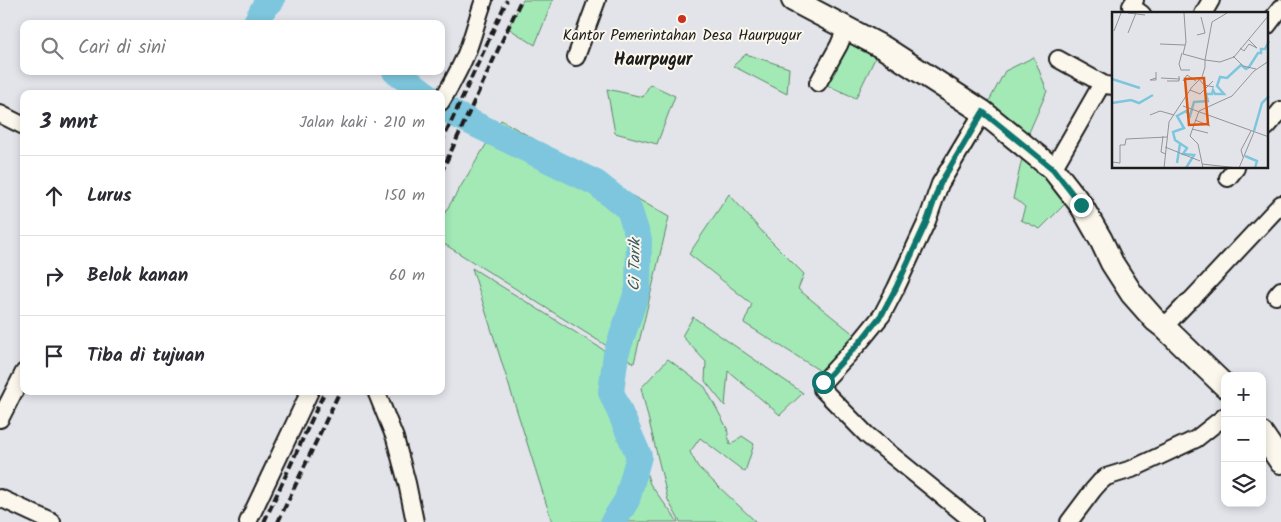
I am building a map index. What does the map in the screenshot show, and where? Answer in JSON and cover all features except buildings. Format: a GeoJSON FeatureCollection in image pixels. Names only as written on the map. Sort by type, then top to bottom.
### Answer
{"type":"FeatureCollection","features":[{"type":"Feature","properties":{"kind":"main road"},"geometry":{"type":"LineString","coordinates":[[794,0],[884,48],[983,112],[1053,169],[1081,205],[1112,264],[1132,294],[1155,320],[1221,382]]}},
{"type":"Feature","properties":{"kind":"main road"},"geometry":{"type":"LineString","coordinates":[[1266,440],[1281,462]]}},
{"type":"Feature","properties":{"kind":"street"},"geometry":{"type":"LineString","coordinates":[[445,95],[468,49],[484,0]]}},
{"type":"Feature","properties":{"kind":"street"},"geometry":{"type":"LineString","coordinates":[[576,57],[597,0]]}},
{"type":"Feature","properties":{"kind":"street"},"geometry":{"type":"LineString","coordinates":[[1204,12],[1211,0]]}},
{"type":"Feature","properties":{"kind":"street"},"geometry":{"type":"LineString","coordinates":[[1268,25],[1281,8]]}},
{"type":"Feature","properties":{"kind":"street"},"geometry":{"type":"LineString","coordinates":[[818,83],[846,28]]}},
{"type":"Feature","properties":{"kind":"street"},"geometry":{"type":"LineString","coordinates":[[1058,59],[1109,85]]}},
{"type":"Feature","properties":{"kind":"street"},"geometry":{"type":"LineString","coordinates":[[1053,169],[1100,87],[1109,85]]}},
{"type":"Feature","properties":{"kind":"street"},"geometry":{"type":"LineString","coordinates":[[1268,126],[1281,110]]}},
{"type":"Feature","properties":{"kind":"street"},"geometry":{"type":"LineString","coordinates":[[974,522],[866,435],[822,387],[823,382],[860,342],[882,314],[927,221],[940,184],[983,112]]}},
{"type":"Feature","properties":{"kind":"street"},"geometry":{"type":"LineString","coordinates":[[0,114],[20,124]]}},
{"type":"Feature","properties":{"kind":"street"},"geometry":{"type":"LineString","coordinates":[[1164,327],[1281,204]]}},
{"type":"Feature","properties":{"kind":"street"},"geometry":{"type":"LineString","coordinates":[[0,419],[20,380]]}},
{"type":"Feature","properties":{"kind":"street"},"geometry":{"type":"LineString","coordinates":[[248,522],[308,395]]}},
{"type":"Feature","properties":{"kind":"street"},"geometry":{"type":"LineString","coordinates":[[378,395],[395,438],[415,522]]}},
{"type":"Feature","properties":{"kind":"street"},"geometry":{"type":"LineString","coordinates":[[1070,522],[1093,490],[1106,477],[1132,469],[1196,439],[1224,417]]}},
{"type":"Feature","properties":{"kind":"street"},"geometry":{"type":"LineString","coordinates":[[0,498],[52,522]]}},
{"type":"Feature","properties":{"kind":"green space"},"geometry":{"type":"Polygon","coordinates":[[[523,0],[553,0],[535,45],[508,28],[523,0]]]}},
{"type":"Feature","properties":{"kind":"green space"},"geometry":{"type":"Polygon","coordinates":[[[846,36],[878,52],[856,98],[822,83],[846,36]]]}},
{"type":"Feature","properties":{"kind":"green space"},"geometry":{"type":"Polygon","coordinates":[[[746,54],[789,68],[787,94],[733,66],[746,54]]]}},
{"type":"Feature","properties":{"kind":"green space"},"geometry":{"type":"Polygon","coordinates":[[[1034,57],[1047,91],[1027,137],[986,107],[1005,71],[1034,57]]]}},
{"type":"Feature","properties":{"kind":"green space"},"geometry":{"type":"Polygon","coordinates":[[[650,84],[675,96],[657,144],[615,133],[607,89],[643,97],[650,84]]]}},
{"type":"Feature","properties":{"kind":"green space"},"geometry":{"type":"Polygon","coordinates":[[[501,120],[669,217],[634,363],[445,245],[445,212],[501,120]]]}},
{"type":"Feature","properties":{"kind":"green space"},"geometry":{"type":"Polygon","coordinates":[[[1023,154],[1069,200],[1040,229],[1021,220],[1025,207],[1013,199],[1023,154]]]}},
{"type":"Feature","properties":{"kind":"green space"},"geometry":{"type":"Polygon","coordinates":[[[729,194],[766,236],[804,274],[798,289],[856,336],[822,372],[744,323],[752,304],[689,254],[729,194]]]}},
{"type":"Feature","properties":{"kind":"green space"},"geometry":{"type":"Polygon","coordinates":[[[472,268],[607,352],[650,484],[678,522],[552,522],[472,268]]]}},
{"type":"Feature","properties":{"kind":"green space"},"geometry":{"type":"Polygon","coordinates":[[[693,317],[803,393],[780,415],[728,371],[725,406],[705,381],[706,362],[682,336],[693,317]]]}},
{"type":"Feature","properties":{"kind":"green space"},"geometry":{"type":"Polygon","coordinates":[[[668,359],[705,387],[727,428],[730,445],[742,436],[754,444],[745,472],[700,438],[690,452],[698,467],[756,522],[680,522],[668,500],[641,388],[668,359]]]}},
{"type":"Feature","properties":{"kind":"waterway","name":"Ci Tarik"},"geometry":{"type":"LineString","coordinates":[[257,20],[263,9],[272,0]]}},
{"type":"Feature","properties":{"kind":"waterway","name":"Ci Tarik"},"geometry":{"type":"LineString","coordinates":[[400,75],[421,90]]}},
{"type":"Feature","properties":{"kind":"waterway","name":"Ci Tarik"},"geometry":{"type":"LineString","coordinates":[[445,108],[456,115],[596,183],[629,209],[639,240],[638,289],[616,354],[611,392],[639,456],[627,500],[613,522]]}},
{"type":"Feature","properties":{"kind":"railway"},"geometry":{"type":"LineString","coordinates":[[445,135],[507,0]]}},
{"type":"Feature","properties":{"kind":"railway"},"geometry":{"type":"LineString","coordinates":[[445,164],[521,0]]}},
{"type":"Feature","properties":{"kind":"railway"},"geometry":{"type":"LineString","coordinates":[[264,522],[323,395]]}},
{"type":"Feature","properties":{"kind":"railway"},"geometry":{"type":"LineString","coordinates":[[278,522],[338,395]]}},
{"type":"Feature","properties":{"kind":"place","name":"Kantor Pemerintahan Desa Haurpugur"},"geometry":{"type":"Point","coordinates":[682,19]}},
{"type":"Feature","properties":{"kind":"district","name":"Haurpugur"},"geometry":{"type":"Point","coordinates":[653,60]}},
{"type":"Feature","properties":{"kind":"route"},"geometry":{"type":"LineString","coordinates":[[823,382],[860,342],[882,314],[927,221],[940,184],[983,112],[1053,169],[1081,205]]}}]}
